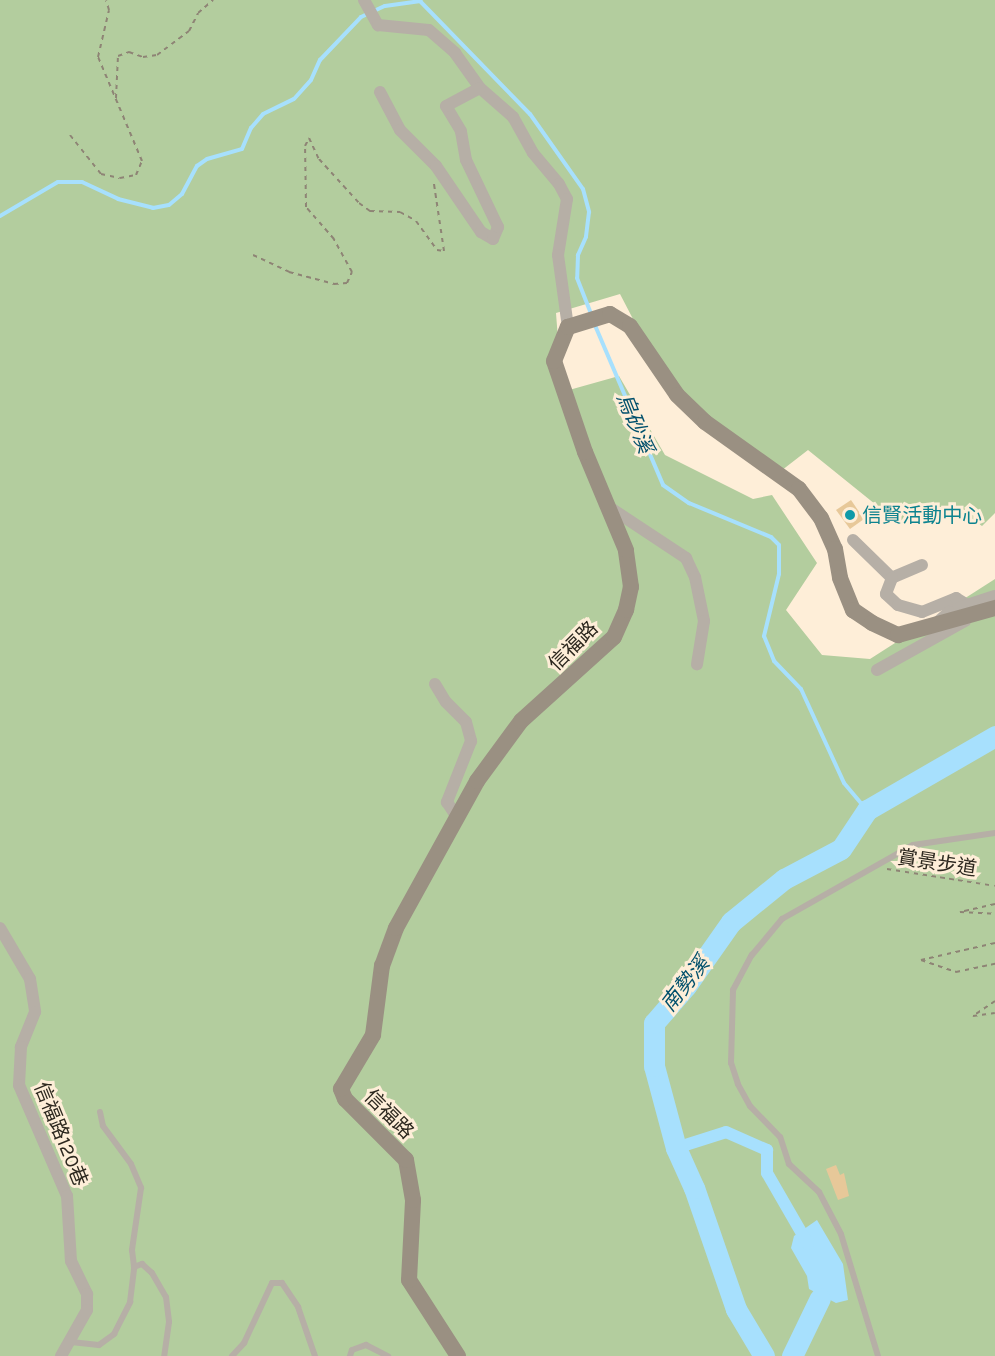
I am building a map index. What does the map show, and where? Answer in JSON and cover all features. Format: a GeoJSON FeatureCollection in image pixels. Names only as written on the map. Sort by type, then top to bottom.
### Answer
{"type":"FeatureCollection","features":[{"type":"Feature","properties":{"kind":"street"},"geometry":{"type":"LineString","coordinates":[[364,0],[378,26],[429,30],[455,53],[480,88],[513,117],[533,153],[567,199],[558,255],[568,327],[610,314],[630,326],[678,396],[705,422],[799,489],[821,518],[835,549],[840,578],[853,610],[898,635],[933,627],[968,612],[995,608]]}},
{"type":"Feature","properties":{"kind":"street"},"geometry":{"type":"LineString","coordinates":[[380,92],[400,130],[436,166],[481,232],[493,239],[498,227],[466,160],[461,131],[446,106],[480,88]]}},
{"type":"Feature","properties":{"kind":"street","name":"信福路"},"geometry":{"type":"LineString","coordinates":[[458,1356],[409,1280],[413,1200],[406,1160],[345,1099],[341,1089],[373,1035],[382,966],[396,928],[492,755],[521,721],[614,637],[631,587],[626,550],[612,509],[585,453],[554,361],[568,327]]}},
{"type":"Feature","properties":{"kind":"street"},"geometry":{"type":"LineString","coordinates":[[612,509],[686,558],[695,578],[704,621],[697,664]]}},
{"type":"Feature","properties":{"kind":"street"},"geometry":{"type":"LineString","coordinates":[[853,540],[892,578]]}},
{"type":"Feature","properties":{"kind":"street"},"geometry":{"type":"LineString","coordinates":[[922,565],[892,578],[886,594],[898,605],[922,612],[956,598],[968,612]]}},
{"type":"Feature","properties":{"kind":"street"},"geometry":{"type":"LineString","coordinates":[[877,670],[995,596]]}},
{"type":"Feature","properties":{"kind":"street"},"geometry":{"type":"LineString","coordinates":[[435,684],[446,702],[466,722],[471,741],[447,802],[458,819]]}},
{"type":"Feature","properties":{"kind":"street","name":"信福路120巷"},"geometry":{"type":"LineString","coordinates":[[0,928],[30,979],[35,1012],[21,1047],[19,1085],[67,1196],[71,1262],[87,1294],[87,1310],[71,1342],[61,1356]]}},
{"type":"Feature","properties":{"kind":"lane"},"geometry":{"type":"LineString","coordinates":[[878,1356],[841,1234],[819,1192],[789,1164],[780,1137],[750,1106],[738,1084],[731,1063],[729,1025],[733,990],[752,955],[782,919],[913,845],[995,833]]}},
{"type":"Feature","properties":{"kind":"lane"},"geometry":{"type":"LineString","coordinates":[[71,1342],[99,1345],[114,1334],[130,1302],[134,1267],[132,1250],[141,1188],[131,1164],[103,1126],[100,1112]]}},
{"type":"Feature","properties":{"kind":"lane"},"geometry":{"type":"LineString","coordinates":[[134,1267],[142,1264],[152,1273],[166,1297],[169,1322],[164,1356]]}},
{"type":"Feature","properties":{"kind":"lane"},"geometry":{"type":"LineString","coordinates":[[232,1356],[243,1343],[272,1284],[282,1283],[298,1307],[315,1356]]}},
{"type":"Feature","properties":{"kind":"lane"},"geometry":{"type":"LineString","coordinates":[[350,1356],[352,1350],[366,1345],[388,1356]]}},
{"type":"Feature","properties":{"kind":"path"},"geometry":{"type":"LineString","coordinates":[[70,135],[101,174],[120,178],[136,175],[142,161],[98,57],[109,10],[106,0]]}},
{"type":"Feature","properties":{"kind":"path"},"geometry":{"type":"LineString","coordinates":[[116,101],[118,56],[129,52],[143,57],[157,55],[189,30],[198,13],[213,0]]}},
{"type":"Feature","properties":{"kind":"path"},"geometry":{"type":"LineString","coordinates":[[253,255],[289,272],[334,284],[347,283],[352,272],[334,239],[306,207],[305,146],[309,138],[319,159],[359,203],[370,211],[400,212],[416,221],[437,250],[444,251],[433,188],[436,166]]}},
{"type":"Feature","properties":{"kind":"path","name":"賞景步道"},"geometry":{"type":"LineString","coordinates":[[875,867],[995,886]]}},
{"type":"Feature","properties":{"kind":"path","name":"賞景步道"},"geometry":{"type":"LineString","coordinates":[[995,904],[960,912],[995,914]]}},
{"type":"Feature","properties":{"kind":"path"},"geometry":{"type":"LineString","coordinates":[[995,943],[921,960],[956,972],[995,964]]}},
{"type":"Feature","properties":{"kind":"path"},"geometry":{"type":"LineString","coordinates":[[995,1001],[973,1016],[995,1013]]}},
{"type":"Feature","properties":{"kind":"green space"},"geometry":{"type":"Polygon","coordinates":[[[0,0],[995,0],[995,513],[982,526],[963,512],[901,525],[808,450],[777,474],[672,394],[620,294],[556,313],[562,392],[619,376],[665,455],[753,499],[772,495],[817,563],[786,610],[822,655],[870,659],[995,579],[995,1356],[0,1356],[0,0]]]}},
{"type":"Feature","properties":{"kind":"water"},"geometry":{"type":"Polygon","coordinates":[[[817,1220],[843,1264],[848,1300],[836,1303],[809,1289],[807,1276],[791,1248],[794,1236],[817,1220]]]}},
{"type":"Feature","properties":{"kind":"building","name":"信賢活動中心"},"geometry":{"type":"Polygon","coordinates":[[[851,500],[864,519],[850,529],[836,510],[851,500]]]}},
{"type":"Feature","properties":{"kind":"building"},"geometry":{"type":"Polygon","coordinates":[[[836,1165],[840,1175],[844,1173],[849,1196],[838,1200],[826,1169],[836,1165]]]}},
{"type":"Feature","properties":{"kind":"waterway","name":"烏砂溪"},"geometry":{"type":"LineString","coordinates":[[419,0],[530,114],[583,189],[589,212],[586,237],[578,255],[577,278],[592,316]]}},
{"type":"Feature","properties":{"kind":"waterway"},"geometry":{"type":"LineString","coordinates":[[0,216],[58,182],[82,182],[118,199],[153,208],[169,205],[182,194],[197,166],[207,159],[242,149],[251,128],[263,114],[294,99],[311,80],[320,60],[361,17],[385,6],[421,1]]}},
{"type":"Feature","properties":{"kind":"waterway","name":"烏砂溪"},"geometry":{"type":"LineString","coordinates":[[594,323],[663,485],[689,503],[771,537],[779,545],[779,574],[764,636],[774,661],[801,689],[844,783],[867,810]]}},
{"type":"Feature","properties":{"kind":"waterway","name":"南勢溪"},"geometry":{"type":"LineString","coordinates":[[764,1356],[736,1309],[694,1188],[676,1148],[654,1066],[654,1023],[686,986],[731,922],[784,879],[841,849],[867,810],[995,736]]}},
{"type":"Feature","properties":{"kind":"waterway"},"geometry":{"type":"LineString","coordinates":[[676,1148],[726,1132],[767,1150],[767,1173],[808,1244]]}},
{"type":"Feature","properties":{"kind":"waterway"},"geometry":{"type":"LineString","coordinates":[[792,1356],[820,1298]]}},
{"type":"Feature","properties":{"kind":"place","name":"信賢活動中心"},"geometry":{"type":"Point","coordinates":[850,515]}}]}
